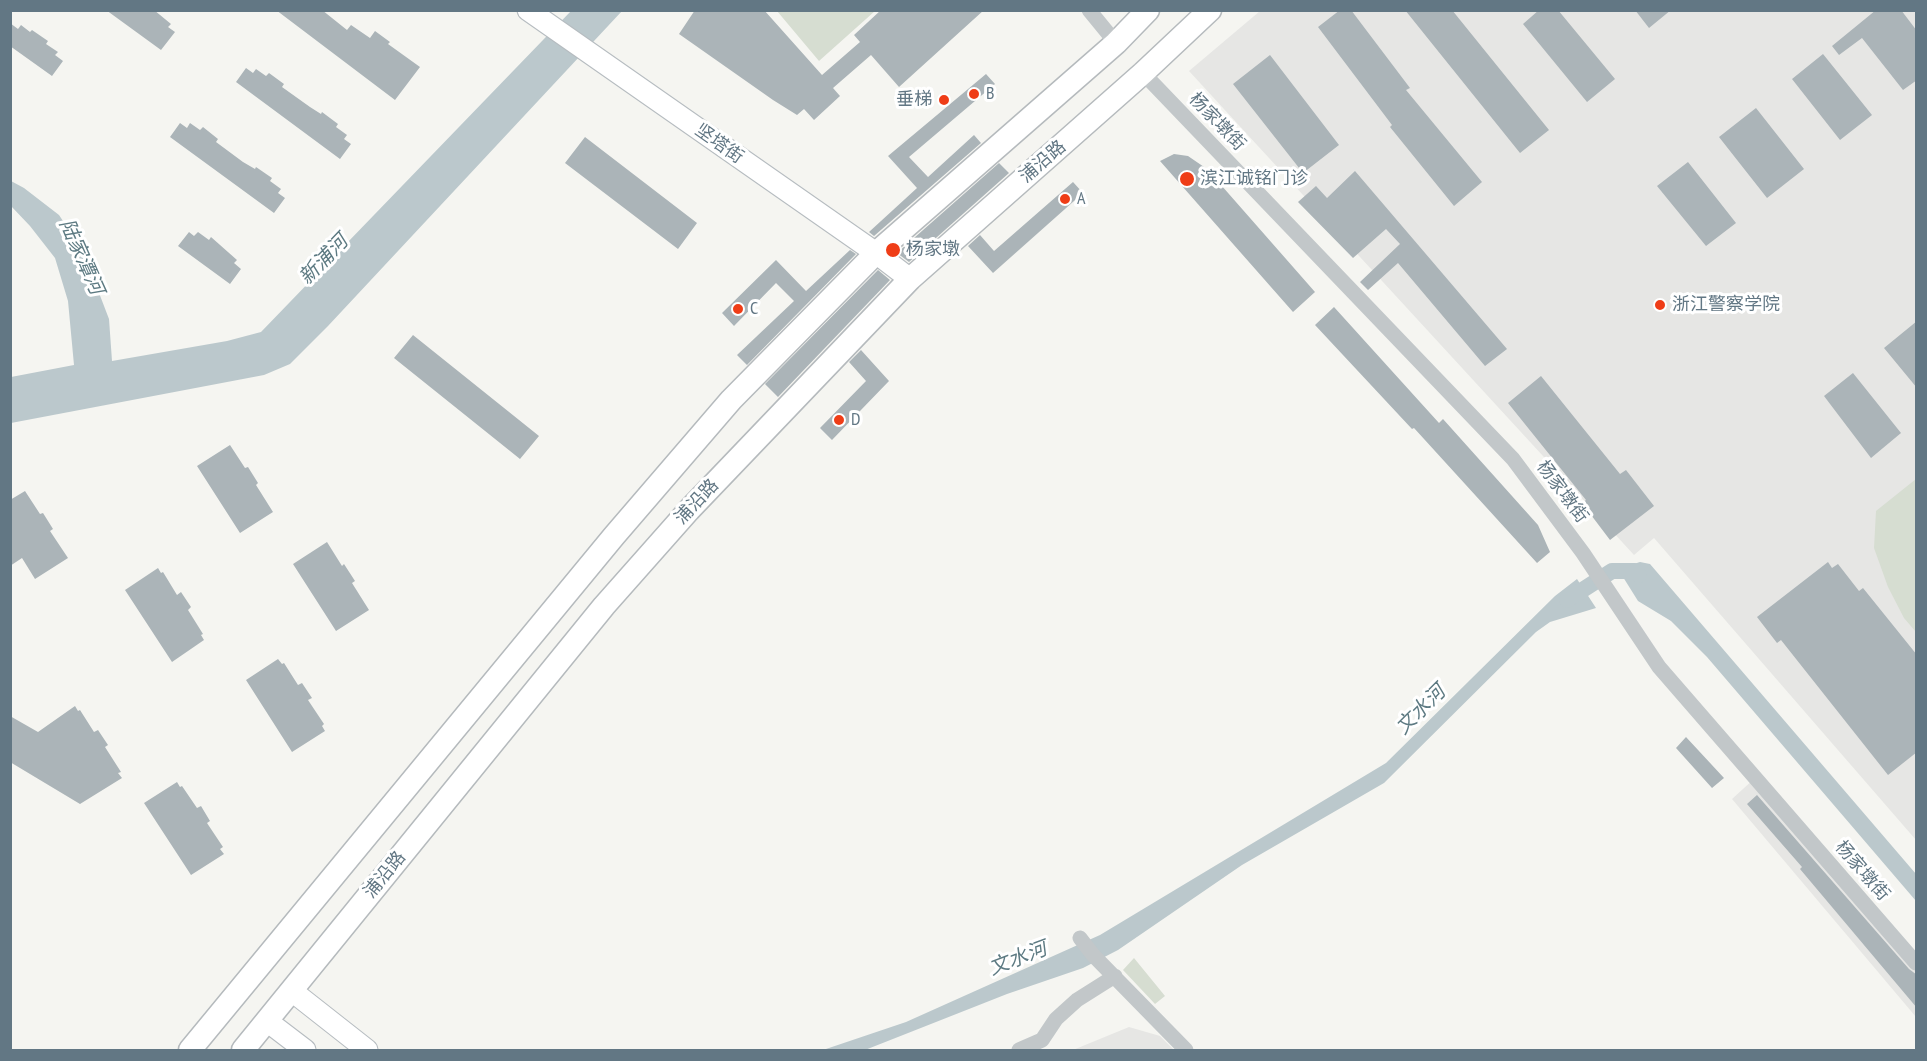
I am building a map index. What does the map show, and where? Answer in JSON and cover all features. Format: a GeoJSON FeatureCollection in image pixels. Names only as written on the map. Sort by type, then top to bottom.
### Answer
{"type":"FeatureCollection","features":[{"type":"Feature","properties":{"kind":"main road"},"geometry":{"type":"LineString","coordinates":[[190,1050],[614,536],[731,400],[876,253],[1116,42],[1148,10]]}},
{"type":"Feature","properties":{"kind":"main road","name":"浦沿路"},"geometry":{"type":"LineString","coordinates":[[243,1050],[612,598],[688,510],[909,279],[1143,73],[1210,10]]}},
{"type":"Feature","properties":{"kind":"street","name":"坚塔街"},"geometry":{"type":"LineString","coordinates":[[528,10],[876,253],[909,279]]}},
{"type":"Feature","properties":{"kind":"street"},"geometry":{"type":"LineString","coordinates":[[1089,10],[1116,42]]}},
{"type":"Feature","properties":{"kind":"street","name":"杨家墩街"},"geometry":{"type":"LineString","coordinates":[[1143,73],[1513,459],[1583,553],[1659,667],[1917,963]]}},
{"type":"Feature","properties":{"kind":"street"},"geometry":{"type":"LineString","coordinates":[[1080,938],[1102,965],[1186,1050]]}},
{"type":"Feature","properties":{"kind":"street"},"geometry":{"type":"LineString","coordinates":[[1019,1050],[1042,1040],[1056,1019],[1077,1000],[1115,976]]}},
{"type":"Feature","properties":{"kind":"street"},"geometry":{"type":"LineString","coordinates":[[292,991],[367,1050]]}},
{"type":"Feature","properties":{"kind":"street"},"geometry":{"type":"LineString","coordinates":[[267,1021],[305,1050]]}},
{"type":"Feature","properties":{"kind":"shaded area"},"geometry":{"type":"Polygon","coordinates":[[[777,11],[875,11],[819,61],[777,11]]]}},
{"type":"Feature","properties":{"kind":"shaded area","name":"浙江警察学院"},"geometry":{"type":"Polygon","coordinates":[[[1260,11],[1916,11],[1916,840],[1654,538],[1634,555],[1189,71],[1260,11]]]}},
{"type":"Feature","properties":{"kind":"shaded area"},"geometry":{"type":"Polygon","coordinates":[[[1916,479],[1916,632],[1904,618],[1888,587],[1874,548],[1876,511],[1916,479]]]}},
{"type":"Feature","properties":{"kind":"shaded area"},"geometry":{"type":"Polygon","coordinates":[[[1755,778],[1916,967],[1916,1017],[1732,799],[1755,778]]]}},
{"type":"Feature","properties":{"kind":"shaded area"},"geometry":{"type":"Polygon","coordinates":[[[1134,958],[1165,996],[1155,1004],[1123,970],[1134,958]]]}},
{"type":"Feature","properties":{"kind":"shaded area"},"geometry":{"type":"Polygon","coordinates":[[[1129,1027],[1160,1036],[1174,1050],[1073,1050],[1129,1027]]]}},
{"type":"Feature","properties":{"kind":"water","name":"陆家潭河"},"geometry":{"type":"Polygon","coordinates":[[[571,11],[622,11],[290,364],[264,375],[11,423],[11,377],[74,365],[68,301],[55,258],[11,206],[11,181],[24,188],[59,215],[83,251],[109,319],[112,361],[227,341],[261,332],[571,11]]]}},
{"type":"Feature","properties":{"kind":"water"},"geometry":{"type":"Polygon","coordinates":[[[1640,562],[1650,564],[1916,874],[1916,901],[1707,657],[1671,621],[1638,601],[1618,569],[1640,562]]]}},
{"type":"Feature","properties":{"kind":"water"},"geometry":{"type":"Polygon","coordinates":[[[1577,579],[1596,608],[1550,622],[1536,632],[1384,783],[1242,865],[1118,950],[1083,968],[1007,994],[865,1050],[823,1050],[906,1022],[1100,935],[1386,763],[1555,596],[1577,579]]]}},
{"type":"Feature","properties":{"kind":"building"},"geometry":{"type":"Polygon","coordinates":[[[106,10],[154,10],[171,24],[168,27],[175,32],[161,50],[106,10]]]}},
{"type":"Feature","properties":{"kind":"building"},"geometry":{"type":"Polygon","coordinates":[[[276,10],[322,10],[347,30],[351,25],[370,38],[375,31],[390,42],[388,44],[420,67],[395,100],[276,10]]]}},
{"type":"Feature","properties":{"kind":"building"},"geometry":{"type":"Polygon","coordinates":[[[695,10],[764,10],[822,75],[860,42],[854,35],[881,10],[984,10],[899,87],[871,55],[833,88],[840,96],[814,120],[804,109],[797,115],[773,100],[679,34],[695,10]]]}},
{"type":"Feature","properties":{"kind":"building"},"geometry":{"type":"Polygon","coordinates":[[[1340,10],[1351,10],[1410,88],[1406,90],[1482,182],[1454,206],[1390,127],[1392,125],[1318,27],[1340,10]]]}},
{"type":"Feature","properties":{"kind":"building"},"geometry":{"type":"Polygon","coordinates":[[[1405,10],[1452,10],[1549,130],[1520,153],[1405,10]]]}},
{"type":"Feature","properties":{"kind":"building"},"geometry":{"type":"Polygon","coordinates":[[[1539,10],[1558,10],[1615,79],[1587,102],[1523,24],[1539,10]]]}},
{"type":"Feature","properties":{"kind":"building"},"geometry":{"type":"Polygon","coordinates":[[[1635,10],[1671,10],[1649,28],[1635,10]]]}},
{"type":"Feature","properties":{"kind":"building"},"geometry":{"type":"Polygon","coordinates":[[[1876,10],[1901,10],[1917,31],[1917,80],[1903,90],[1862,38],[1839,55],[1832,46],[1876,10]]]}},
{"type":"Feature","properties":{"kind":"building"},"geometry":{"type":"Polygon","coordinates":[[[10,23],[18,29],[21,25],[30,32],[32,30],[48,41],[46,44],[58,52],[55,55],[63,61],[52,76],[10,46],[10,23]]]}},
{"type":"Feature","properties":{"kind":"building"},"geometry":{"type":"Polygon","coordinates":[[[1823,54],[1872,115],[1840,140],[1792,79],[1823,54]]]}},
{"type":"Feature","properties":{"kind":"building"},"geometry":{"type":"Polygon","coordinates":[[[1270,55],[1339,145],[1303,173],[1233,84],[1270,55]]]}},
{"type":"Feature","properties":{"kind":"building"},"geometry":{"type":"Polygon","coordinates":[[[246,68],[253,73],[256,69],[266,76],[269,73],[284,84],[282,87],[338,124],[336,127],[347,135],[344,139],[351,144],[340,159],[236,82],[246,68]]]}},
{"type":"Feature","properties":{"kind":"building"},"geometry":{"type":"Polygon","coordinates":[[[986,74],[995,84],[909,157],[928,177],[974,135],[981,143],[874,236],[869,232],[917,188],[888,156],[986,74]]]}},
{"type":"Feature","properties":{"kind":"building"},"geometry":{"type":"Polygon","coordinates":[[[1756,108],[1804,169],[1767,198],[1719,137],[1756,108]]]}},
{"type":"Feature","properties":{"kind":"building"},"geometry":{"type":"Polygon","coordinates":[[[180,123],[187,128],[190,123],[200,130],[203,127],[218,139],[216,142],[243,162],[255,169],[256,167],[272,178],[270,181],[281,189],[278,193],[285,198],[274,213],[170,137],[180,123]]]}},
{"type":"Feature","properties":{"kind":"building"},"geometry":{"type":"Polygon","coordinates":[[[585,137],[697,223],[678,249],[565,163],[585,137]]]}},
{"type":"Feature","properties":{"kind":"building"},"geometry":{"type":"Polygon","coordinates":[[[1174,154],[1188,156],[1207,169],[1315,292],[1293,312],[1160,161],[1174,154]]]}},
{"type":"Feature","properties":{"kind":"building"},"geometry":{"type":"Polygon","coordinates":[[[1688,162],[1736,223],[1706,246],[1657,186],[1688,162]]]}},
{"type":"Feature","properties":{"kind":"building"},"geometry":{"type":"Polygon","coordinates":[[[999,163],[1009,173],[909,262],[897,253],[999,163]]]}},
{"type":"Feature","properties":{"kind":"building"},"geometry":{"type":"Polygon","coordinates":[[[1355,171],[1507,349],[1485,366],[1398,263],[1368,290],[1360,282],[1400,244],[1386,229],[1353,258],[1298,202],[1316,186],[1327,198],[1355,171]]]}},
{"type":"Feature","properties":{"kind":"building"},"geometry":{"type":"Polygon","coordinates":[[[1073,182],[1083,193],[993,273],[968,246],[980,235],[994,251],[1073,182]]]}},
{"type":"Feature","properties":{"kind":"building"},"geometry":{"type":"Polygon","coordinates":[[[189,232],[194,236],[198,232],[209,240],[211,237],[237,260],[234,263],[241,269],[230,284],[178,246],[189,232]]]}},
{"type":"Feature","properties":{"kind":"building"},"geometry":{"type":"Polygon","coordinates":[[[850,250],[856,254],[747,365],[737,355],[794,301],[776,283],[734,326],[722,313],[776,260],[806,291],[850,250]]]}},
{"type":"Feature","properties":{"kind":"building"},"geometry":{"type":"Polygon","coordinates":[[[878,270],[890,280],[778,397],[765,384],[878,270]]]}},
{"type":"Feature","properties":{"kind":"building"},"geometry":{"type":"Polygon","coordinates":[[[1334,307],[1439,423],[1443,419],[1538,525],[1550,552],[1537,563],[1414,428],[1412,429],[1315,325],[1334,307]]]}},
{"type":"Feature","properties":{"kind":"building"},"geometry":{"type":"Polygon","coordinates":[[[1917,321],[1917,388],[1884,348],[1917,321]]]}},
{"type":"Feature","properties":{"kind":"building"},"geometry":{"type":"Polygon","coordinates":[[[413,335],[539,436],[520,459],[394,358],[413,335]]]}},
{"type":"Feature","properties":{"kind":"building"},"geometry":{"type":"Polygon","coordinates":[[[861,350],[889,381],[832,440],[820,428],[866,381],[849,362],[861,350]]]}},
{"type":"Feature","properties":{"kind":"building"},"geometry":{"type":"Polygon","coordinates":[[[1853,373],[1901,433],[1871,458],[1824,396],[1853,373]]]}},
{"type":"Feature","properties":{"kind":"building"},"geometry":{"type":"Polygon","coordinates":[[[1541,376],[1620,474],[1626,470],[1654,506],[1610,540],[1582,503],[1586,500],[1508,403],[1541,376]]]}},
{"type":"Feature","properties":{"kind":"building"},"geometry":{"type":"Polygon","coordinates":[[[230,445],[245,468],[248,467],[273,512],[240,533],[197,466],[230,445]]]}},
{"type":"Feature","properties":{"kind":"building"},"geometry":{"type":"Polygon","coordinates":[[[25,491],[40,514],[43,513],[53,529],[50,531],[68,558],[35,579],[22,558],[10,566],[10,500],[25,491]]]}},
{"type":"Feature","properties":{"kind":"building"},"geometry":{"type":"Polygon","coordinates":[[[327,542],[342,566],[344,564],[355,581],[352,583],[369,610],[336,631],[293,564],[327,542]]]}},
{"type":"Feature","properties":{"kind":"building"},"geometry":{"type":"Polygon","coordinates":[[[1828,562],[1832,568],[1838,564],[1859,591],[1863,588],[1917,655],[1917,752],[1888,775],[1781,640],[1777,643],[1757,617],[1828,562]]]}},
{"type":"Feature","properties":{"kind":"building"},"geometry":{"type":"Polygon","coordinates":[[[158,568],[177,595],[181,592],[191,607],[188,610],[203,634],[201,635],[204,640],[172,662],[125,590],[158,568]]]}},
{"type":"Feature","properties":{"kind":"building"},"geometry":{"type":"Polygon","coordinates":[[[278,659],[282,664],[284,663],[298,685],[302,683],[312,698],[308,700],[324,724],[322,726],[325,731],[292,752],[246,680],[278,659]]]}},
{"type":"Feature","properties":{"kind":"building"},"geometry":{"type":"Polygon","coordinates":[[[75,706],[94,732],[98,730],[108,745],[105,747],[121,772],[118,773],[122,778],[80,804],[10,762],[10,716],[38,732],[75,706]]]}},
{"type":"Feature","properties":{"kind":"building"},"geometry":{"type":"Polygon","coordinates":[[[1686,737],[1724,778],[1712,788],[1676,748],[1686,737]]]}},
{"type":"Feature","properties":{"kind":"building"},"geometry":{"type":"Polygon","coordinates":[[[177,782],[197,808],[201,806],[210,821],[207,823],[223,847],[220,849],[224,854],[191,875],[144,803],[177,782]]]}},
{"type":"Feature","properties":{"kind":"building"},"geometry":{"type":"Polygon","coordinates":[[[1757,795],[1909,969],[1917,975],[1917,1008],[1800,869],[1802,867],[1747,804],[1757,795]]]}},
{"type":"Feature","properties":{"kind":"waterway","name":"文水河"},"geometry":{"type":"LineString","coordinates":[[1567,600],[1612,571],[1635,571],[1639,575]]}},
{"type":"Feature","properties":{"kind":"place","name":"B"},"geometry":{"type":"Point","coordinates":[974,94]}},
{"type":"Feature","properties":{"kind":"place","name":"垂梯"},"geometry":{"type":"Point","coordinates":[944,100]}},
{"type":"Feature","properties":{"kind":"place","name":"滨江诚铭门诊"},"geometry":{"type":"Point","coordinates":[1187,179]}},
{"type":"Feature","properties":{"kind":"place","name":"A"},"geometry":{"type":"Point","coordinates":[1065,199]}},
{"type":"Feature","properties":{"kind":"place","name":"杨家墩"},"geometry":{"type":"Point","coordinates":[893,250]}},
{"type":"Feature","properties":{"kind":"place","name":"浙江警察学院"},"geometry":{"type":"Point","coordinates":[1660,305]}},
{"type":"Feature","properties":{"kind":"place","name":"C"},"geometry":{"type":"Point","coordinates":[738,309]}},
{"type":"Feature","properties":{"kind":"place","name":"D"},"geometry":{"type":"Point","coordinates":[839,420]}},
{"type":"Feature","properties":{"kind":"water label","name":"新浦河"},"geometry":{"type":"Point","coordinates":[324,260]}}]}
